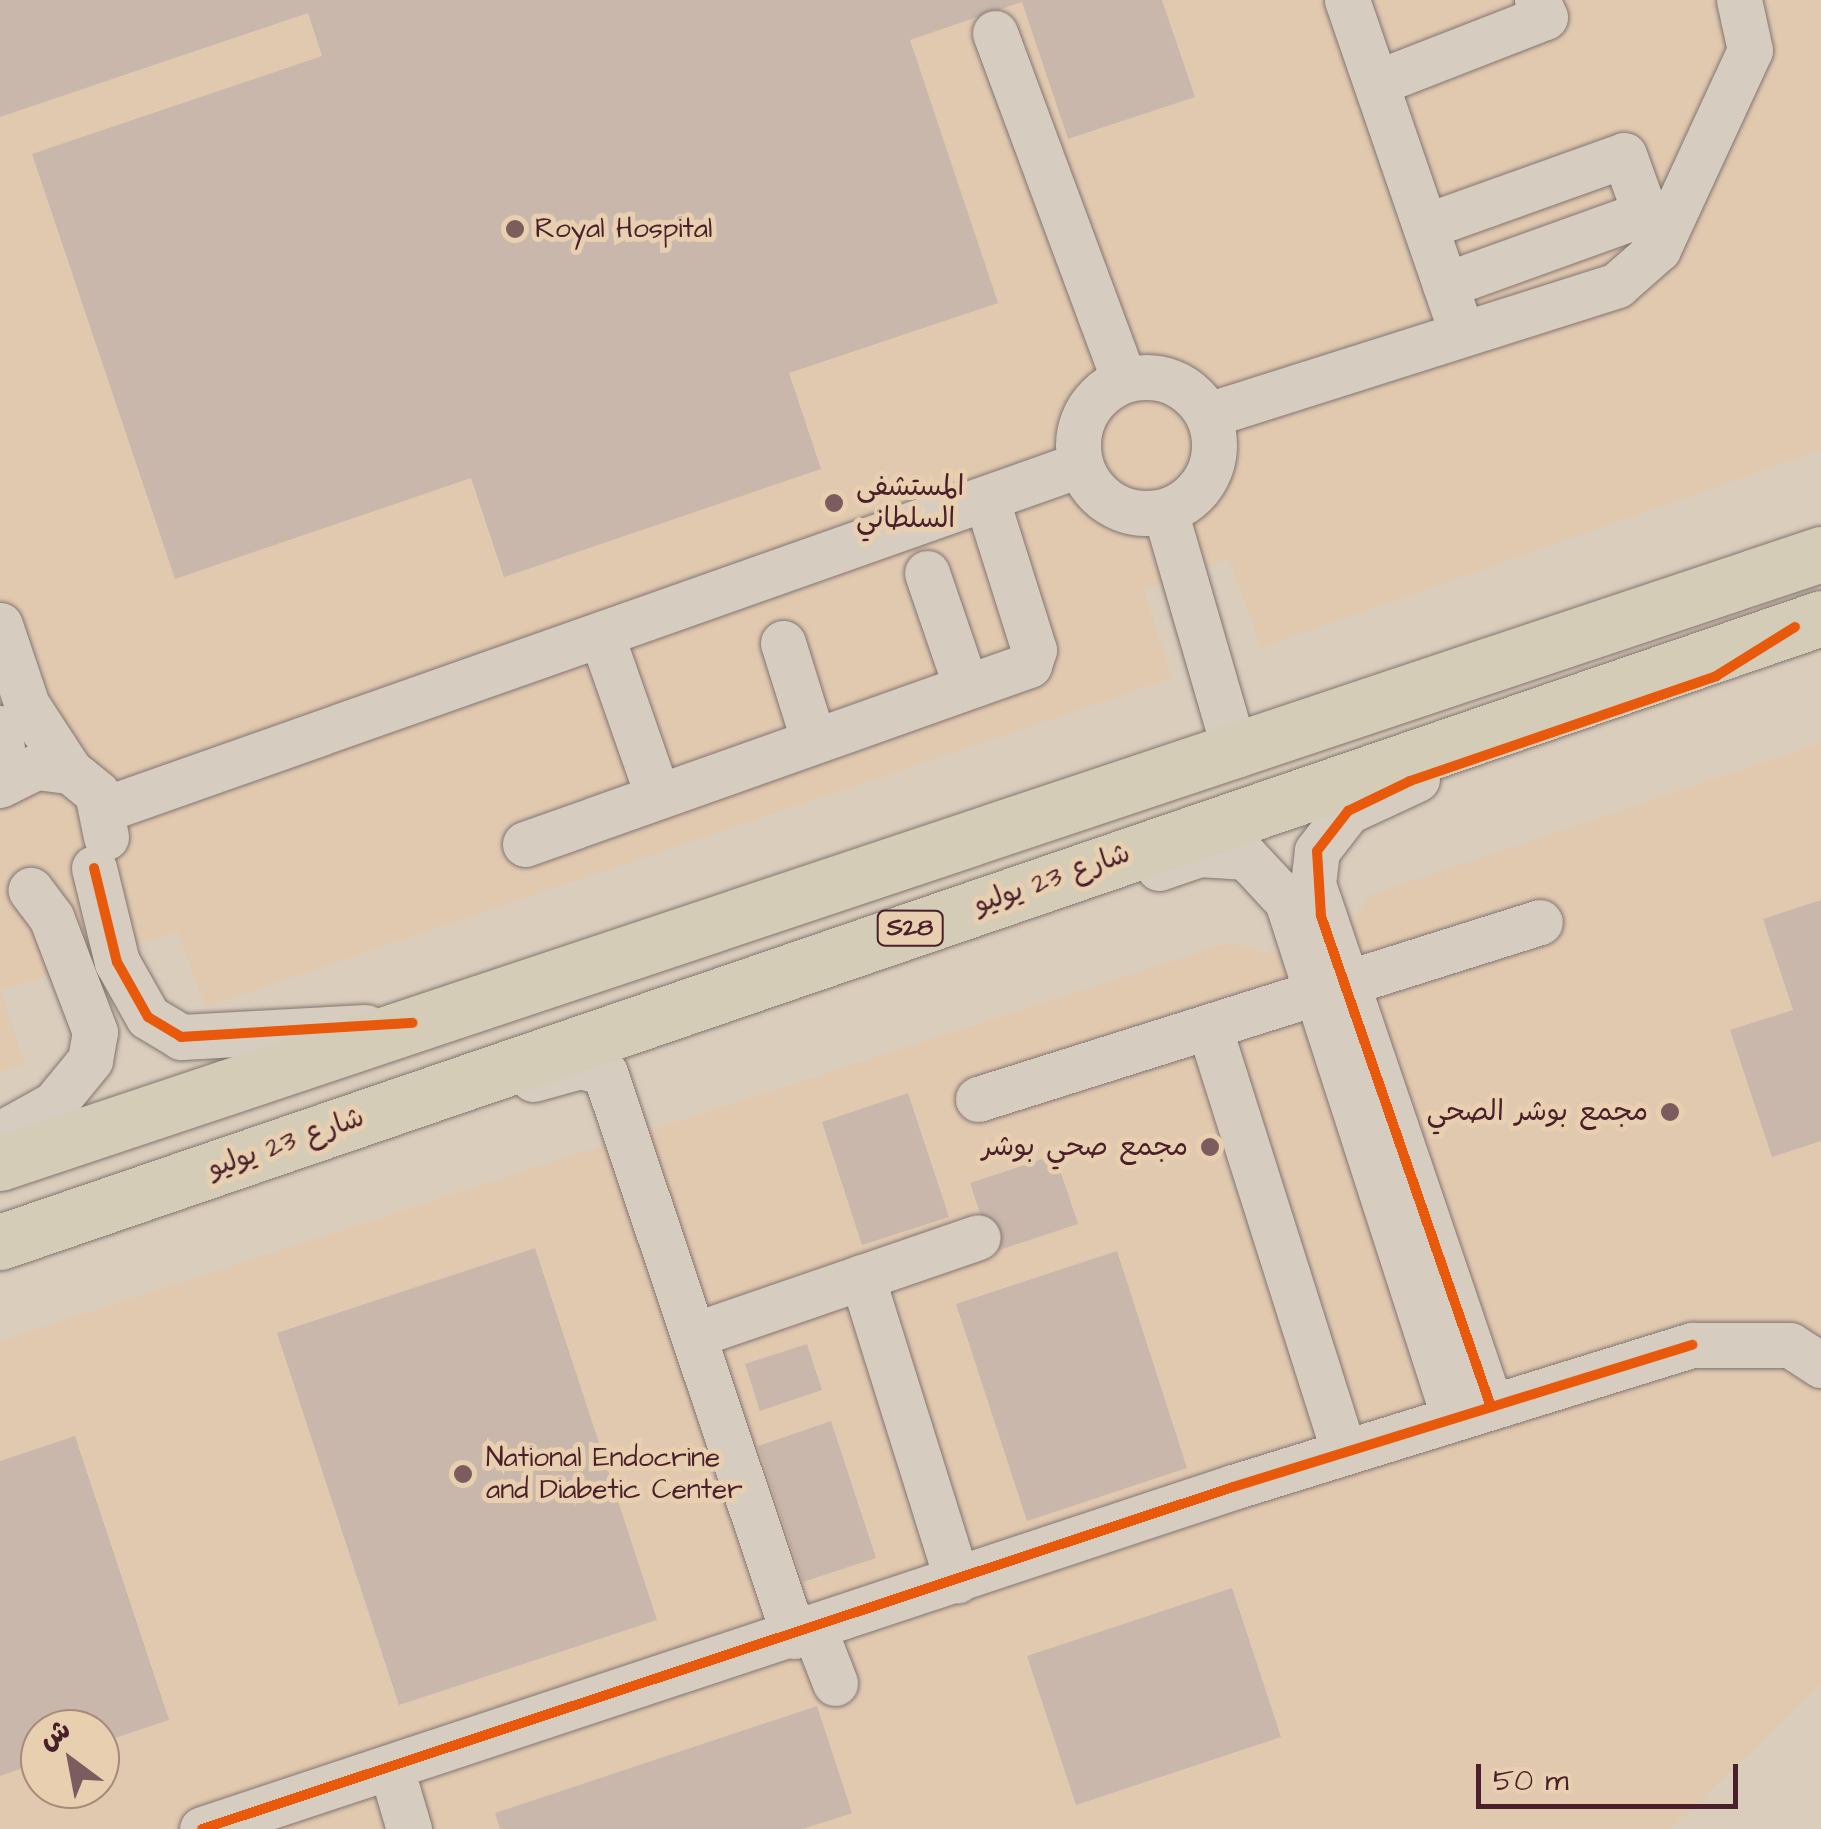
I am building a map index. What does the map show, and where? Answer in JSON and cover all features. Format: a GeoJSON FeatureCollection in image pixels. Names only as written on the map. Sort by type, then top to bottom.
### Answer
{"type":"FeatureCollection","features":[{"type":"Feature","properties":{"kind":"main road","name":"S28"},"geometry":{"type":"LineString","coordinates":[[0,1163],[413,1023],[1236,755],[1821,554]]}},
{"type":"Feature","properties":{"kind":"main road","name":"شارع 23 يوليو"},"geometry":{"type":"LineString","coordinates":[[0,1242],[1808,622]]}},
{"type":"Feature","properties":{"kind":"street"},"geometry":{"type":"LineString","coordinates":[[1347,0],[1460,332]]}},
{"type":"Feature","properties":{"kind":"street"},"geometry":{"type":"LineString","coordinates":[[1378,82],[1545,18],[1537,0]]}},
{"type":"Feature","properties":{"kind":"street"},"geometry":{"type":"LineString","coordinates":[[1208,414],[1617,285],[1652,231],[1750,50],[1739,0]]}},
{"type":"Feature","properties":{"kind":"street"},"geometry":{"type":"LineString","coordinates":[[994,33],[1124,380]]}},
{"type":"Feature","properties":{"kind":"street"},"geometry":{"type":"LineString","coordinates":[[1426,226],[1624,155],[1652,231]]}},
{"type":"Feature","properties":{"kind":"street"},"geometry":{"type":"LineString","coordinates":[[1445,284],[1652,231]]}},
{"type":"Feature","properties":{"kind":"street"},"geometry":{"type":"LineString","coordinates":[[1124,380],[1173,382],[1208,414],[1214,437],[1203,483],[1165,512],[1104,500],[1080,465],[1080,423],[1124,380]]}},
{"type":"Feature","properties":{"kind":"street"},"geometry":{"type":"LineString","coordinates":[[105,809],[1080,465]]}},
{"type":"Feature","properties":{"kind":"street"},"geometry":{"type":"LineString","coordinates":[[525,844],[813,739],[1016,674],[1034,650],[986,498]]}},
{"type":"Feature","properties":{"kind":"street"},"geometry":{"type":"LineString","coordinates":[[1165,512],[1236,755]]}},
{"type":"Feature","properties":{"kind":"street"},"geometry":{"type":"LineString","coordinates":[[928,573],[966,687]]}},
{"type":"Feature","properties":{"kind":"street"},"geometry":{"type":"LineString","coordinates":[[1473,1412],[1336,991],[1313,884],[1316,851],[1348,811],[1716,676],[1808,622]]}},
{"type":"Feature","properties":{"kind":"street"},"geometry":{"type":"LineString","coordinates":[[0,625],[27,705],[70,771],[105,809]]}},
{"type":"Feature","properties":{"kind":"street"},"geometry":{"type":"LineString","coordinates":[[602,634],[657,794]]}},
{"type":"Feature","properties":{"kind":"street"},"geometry":{"type":"LineString","coordinates":[[783,642],[813,739]]}},
{"type":"Feature","properties":{"kind":"street"},"geometry":{"type":"LineString","coordinates":[[0,728],[3,783],[36,766],[70,771]]}},
{"type":"Feature","properties":{"kind":"street"},"geometry":{"type":"LineString","coordinates":[[105,809],[94,868],[117,962],[148,1016],[182,1037],[413,1023]]}},
{"type":"Feature","properties":{"kind":"street"},"geometry":{"type":"LineString","coordinates":[[834,954],[1020,916],[1200,854],[1246,857],[1286,901],[1336,991]]}},
{"type":"Feature","properties":{"kind":"street"},"geometry":{"type":"LineString","coordinates":[[15,881],[66,888],[94,868]]}},
{"type":"Feature","properties":{"kind":"street"},"geometry":{"type":"LineString","coordinates":[[0,1134],[54,1104],[90,1060],[96,1032],[51,917],[15,881]]}},
{"type":"Feature","properties":{"kind":"street"},"geometry":{"type":"LineString","coordinates":[[978,1098],[1336,991],[1540,922]]}},
{"type":"Feature","properties":{"kind":"street"},"geometry":{"type":"LineString","coordinates":[[1210,1030],[1344,1452]]}},
{"type":"Feature","properties":{"kind":"street"},"geometry":{"type":"LineString","coordinates":[[342,1124],[582,1066],[605,1073],[694,1335],[804,1633],[836,1683]]}},
{"type":"Feature","properties":{"kind":"street"},"geometry":{"type":"LineString","coordinates":[[694,1335],[978,1236]]}},
{"type":"Feature","properties":{"kind":"street"},"geometry":{"type":"LineString","coordinates":[[862,1277],[957,1581]]}},
{"type":"Feature","properties":{"kind":"street"},"geometry":{"type":"LineString","coordinates":[[202,1829],[1344,1452],[1693,1345],[1811,1348]]}},
{"type":"Feature","properties":{"kind":"street"},"geometry":{"type":"LineString","coordinates":[[391,1768],[409,1829]]}},
{"type":"Feature","properties":{"kind":"shaded area","name":"المستشفى السلطاني"},"geometry":{"type":"Polygon","coordinates":[[[0,0],[1821,0],[1821,450],[1261,648],[1229,558],[1144,591],[1172,678],[205,1007],[178,932],[1,991],[25,1064],[0,1072],[0,0]]]}},
{"type":"Feature","properties":{"kind":"shaded area","name":"مجمع صحي بوشر"},"geometry":{"type":"Polygon","coordinates":[[[1821,743],[1821,1685],[1670,1829],[0,1829],[0,1341],[1231,942],[1265,953],[1343,931],[1371,895],[1821,743]]]}},
{"type":"Feature","properties":{"kind":"building","name":"Royal Hospital"},"geometry":{"type":"Polygon","coordinates":[[[0,0],[1162,0],[1195,97],[1068,139],[1022,2],[910,40],[998,303],[789,373],[821,469],[504,577],[471,478],[175,579],[32,154],[322,56],[308,13],[0,117],[0,0]]]}},
{"type":"Feature","properties":{"kind":"building"},"geometry":{"type":"Polygon","coordinates":[[[1821,900],[1821,1141],[1772,1157],[1730,1030],[1793,1010],[1763,919],[1821,900]]]}},
{"type":"Feature","properties":{"kind":"building"},"geometry":{"type":"Polygon","coordinates":[[[908,1093],[949,1217],[862,1245],[822,1122],[908,1093]]]}},
{"type":"Feature","properties":{"kind":"building"},"geometry":{"type":"Polygon","coordinates":[[[1055,1155],[1078,1224],[993,1252],[970,1183],[1055,1155]]]}},
{"type":"Feature","properties":{"kind":"building"},"geometry":{"type":"Polygon","coordinates":[[[535,1248],[657,1620],[399,1705],[277,1333],[535,1248]]]}},
{"type":"Feature","properties":{"kind":"building"},"geometry":{"type":"Polygon","coordinates":[[[1117,1251],[1187,1468],[1027,1521],[956,1304],[1117,1251]]]}},
{"type":"Feature","properties":{"kind":"building"},"geometry":{"type":"Polygon","coordinates":[[[807,1344],[822,1390],[760,1411],[745,1364],[807,1344]]]}},
{"type":"Feature","properties":{"kind":"building"},"geometry":{"type":"Polygon","coordinates":[[[831,1421],[876,1558],[803,1582],[758,1446],[831,1421]]]}},
{"type":"Feature","properties":{"kind":"building"},"geometry":{"type":"Polygon","coordinates":[[[75,1436],[169,1720],[120,1736],[120,1709],[20,1709],[20,1769],[0,1776],[0,1461],[75,1436]]]}},
{"type":"Feature","properties":{"kind":"building"},"geometry":{"type":"Polygon","coordinates":[[[1232,1588],[1281,1737],[1076,1805],[1027,1656],[1232,1588]]]}},
{"type":"Feature","properties":{"kind":"building"},"geometry":{"type":"Polygon","coordinates":[[[817,1706],[852,1813],[803,1829],[500,1829],[495,1813],[817,1706]]]}},
{"type":"Feature","properties":{"kind":"cycle path"},"geometry":{"type":"LineString","coordinates":[[1491,1407],[1321,916],[1317,851],[1348,811],[1410,781],[1716,676],[1795,627]]}},
{"type":"Feature","properties":{"kind":"cycle path"},"geometry":{"type":"LineString","coordinates":[[94,868],[117,962],[148,1017],[181,1037],[413,1023]]}},
{"type":"Feature","properties":{"kind":"cycle path"},"geometry":{"type":"LineString","coordinates":[[202,1829],[1233,1487],[1693,1345]]}},
{"type":"Feature","properties":{"kind":"place","name":"Royal Hospital"},"geometry":{"type":"Point","coordinates":[515,229]}},
{"type":"Feature","properties":{"kind":"place","name":"المستشفى السلطاني"},"geometry":{"type":"Point","coordinates":[834,503]}},
{"type":"Feature","properties":{"kind":"place","name":"مجمع بوشر الصحي"},"geometry":{"type":"Point","coordinates":[1670,1112]}},
{"type":"Feature","properties":{"kind":"place","name":"مجمع صحي بوشر"},"geometry":{"type":"Point","coordinates":[1210,1147]}},
{"type":"Feature","properties":{"kind":"place","name":"National Endocrine and Diabetic Center"},"geometry":{"type":"Point","coordinates":[463,1474]}}]}
